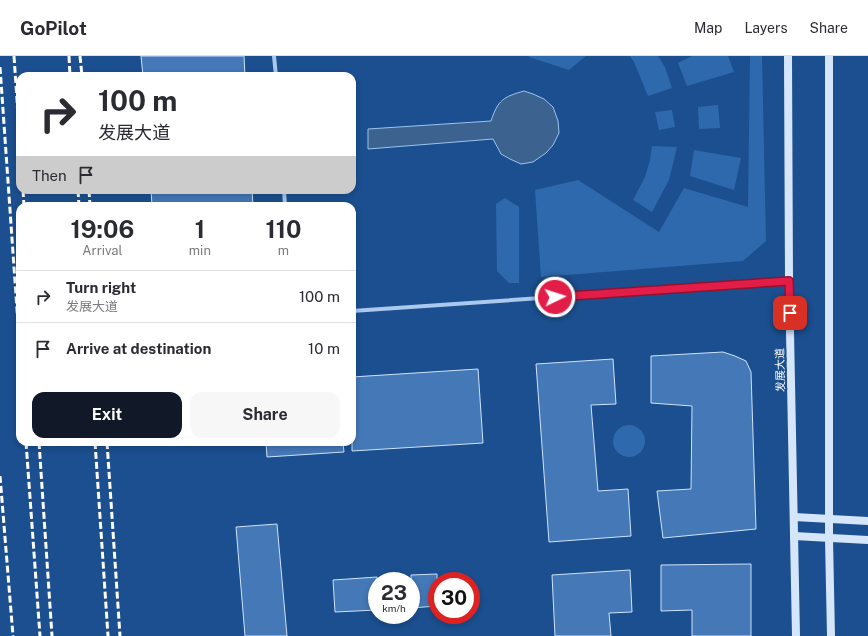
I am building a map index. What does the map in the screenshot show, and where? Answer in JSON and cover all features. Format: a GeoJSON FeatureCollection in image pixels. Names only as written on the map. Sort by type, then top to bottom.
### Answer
{"type":"FeatureCollection","features":[{"type":"Feature","properties":{"kind":"main road","name":"发展大道"},"geometry":{"type":"LineString","coordinates":[[788,56],[789,281],[796,636]]}},
{"type":"Feature","properties":{"kind":"main road"},"geometry":{"type":"LineString","coordinates":[[829,56],[830,636]]}},
{"type":"Feature","properties":{"kind":"main road"},"geometry":{"type":"LineString","coordinates":[[794,517],[868,521]]}},
{"type":"Feature","properties":{"kind":"main road"},"geometry":{"type":"LineString","coordinates":[[794,536],[868,540]]}},
{"type":"Feature","properties":{"kind":"street"},"geometry":{"type":"LineString","coordinates":[[274,56],[276,72]]}},
{"type":"Feature","properties":{"kind":"street"},"geometry":{"type":"LineString","coordinates":[[356,311],[789,281]]}},
{"type":"Feature","properties":{"kind":"shaded area"},"geometry":{"type":"Polygon","coordinates":[[[529,56],[586,56],[569,70],[529,56]]]}},
{"type":"Feature","properties":{"kind":"shaded area"},"geometry":{"type":"Polygon","coordinates":[[[630,56],[658,56],[665,67],[672,88],[648,96],[630,56]]]}},
{"type":"Feature","properties":{"kind":"shaded area"},"geometry":{"type":"Polygon","coordinates":[[[692,56],[728,56],[734,72],[687,86],[678,63],[692,56]]]}},
{"type":"Feature","properties":{"kind":"shaded area"},"geometry":{"type":"Polygon","coordinates":[[[750,56],[762,56],[766,241],[743,261],[541,277],[535,190],[578,180],[659,232],[684,188],[748,207],[750,56]]]}},
{"type":"Feature","properties":{"kind":"shaded area"},"geometry":{"type":"Polygon","coordinates":[[[524,91],[544,99],[553,107],[558,121],[559,133],[553,145],[546,153],[533,162],[521,164],[501,154],[493,139],[368,149],[368,129],[491,121],[496,108],[502,100],[511,95],[524,91]]]}},
{"type":"Feature","properties":{"kind":"shaded area"},"geometry":{"type":"Polygon","coordinates":[[[718,105],[720,128],[699,129],[698,107],[718,105]]]}},
{"type":"Feature","properties":{"kind":"shaded area"},"geometry":{"type":"Polygon","coordinates":[[[672,110],[675,127],[659,130],[655,112],[672,110]]]}},
{"type":"Feature","properties":{"kind":"shaded area"},"geometry":{"type":"Polygon","coordinates":[[[652,146],[677,147],[669,180],[652,212],[633,200],[645,177],[652,146]]]}},
{"type":"Feature","properties":{"kind":"shaded area"},"geometry":{"type":"Polygon","coordinates":[[[694,150],[741,158],[734,190],[690,176],[694,150]]]}},
{"type":"Feature","properties":{"kind":"shaded area"},"geometry":{"type":"Polygon","coordinates":[[[505,198],[519,207],[519,283],[509,283],[497,271],[496,204],[505,198]]]}},
{"type":"Feature","properties":{"kind":"shaded area"},"geometry":{"type":"Polygon","coordinates":[[[626,425],[632,425],[642,432],[645,441],[644,447],[638,454],[632,457],[626,457],[616,450],[613,444],[613,438],[620,428],[626,425]]]}},
{"type":"Feature","properties":{"kind":"building"},"geometry":{"type":"Polygon","coordinates":[[[141,56],[244,56],[245,72],[143,72],[141,56]]]}},
{"type":"Feature","properties":{"kind":"building"},"geometry":{"type":"Polygon","coordinates":[[[151,194],[252,194],[253,202],[152,202],[151,194]]]}},
{"type":"Feature","properties":{"kind":"building"},"geometry":{"type":"Polygon","coordinates":[[[723,352],[746,361],[751,372],[756,529],[663,538],[657,491],[691,489],[692,406],[651,403],[651,356],[723,352]]]}},
{"type":"Feature","properties":{"kind":"building"},"geometry":{"type":"Polygon","coordinates":[[[613,359],[616,404],[591,405],[598,491],[628,489],[631,536],[549,542],[536,364],[613,359]]]}},
{"type":"Feature","properties":{"kind":"building"},"geometry":{"type":"Polygon","coordinates":[[[478,369],[483,443],[352,451],[352,446],[356,446],[356,377],[478,369]]]}},
{"type":"Feature","properties":{"kind":"building"},"geometry":{"type":"Polygon","coordinates":[[[266,446],[343,446],[344,452],[267,457],[266,446]]]}},
{"type":"Feature","properties":{"kind":"building"},"geometry":{"type":"Polygon","coordinates":[[[277,524],[287,636],[245,636],[236,527],[277,524]]]}},
{"type":"Feature","properties":{"kind":"building"},"geometry":{"type":"Polygon","coordinates":[[[751,564],[751,636],[692,636],[692,610],[661,611],[661,565],[751,564]]]}},
{"type":"Feature","properties":{"kind":"building"},"geometry":{"type":"Polygon","coordinates":[[[630,570],[632,612],[609,613],[611,636],[555,636],[552,575],[630,570]]]}},
{"type":"Feature","properties":{"kind":"building"},"geometry":{"type":"Polygon","coordinates":[[[428,574],[428,607],[420,607],[420,575],[428,574]]]}},
{"type":"Feature","properties":{"kind":"building"},"geometry":{"type":"Polygon","coordinates":[[[368,578],[368,610],[335,612],[333,580],[368,578]]]}},
{"type":"Feature","properties":{"kind":"railway"},"geometry":{"type":"LineString","coordinates":[[14,56],[16,86]]}},
{"type":"Feature","properties":{"kind":"railway"},"geometry":{"type":"LineString","coordinates":[[69,56],[70,72]]}},
{"type":"Feature","properties":{"kind":"railway"},"geometry":{"type":"LineString","coordinates":[[80,56],[82,72]]}},
{"type":"Feature","properties":{"kind":"railway"},"geometry":{"type":"LineString","coordinates":[[0,67],[16,296]]}},
{"type":"Feature","properties":{"kind":"railway"},"geometry":{"type":"LineString","coordinates":[[23,194],[24,202]]}},
{"type":"Feature","properties":{"kind":"railway"},"geometry":{"type":"LineString","coordinates":[[78,194],[79,202]]}},
{"type":"Feature","properties":{"kind":"railway"},"geometry":{"type":"LineString","coordinates":[[89,194],[90,202]]}},
{"type":"Feature","properties":{"kind":"railway"},"geometry":{"type":"LineString","coordinates":[[26,446],[40,636]]}},
{"type":"Feature","properties":{"kind":"railway"},"geometry":{"type":"LineString","coordinates":[[39,446],[52,636]]}},
{"type":"Feature","properties":{"kind":"railway"},"geometry":{"type":"LineString","coordinates":[[95,446],[108,636]]}},
{"type":"Feature","properties":{"kind":"railway"},"geometry":{"type":"LineString","coordinates":[[107,446],[120,636]]}},
{"type":"Feature","properties":{"kind":"railway"},"geometry":{"type":"LineString","coordinates":[[0,476],[13,636]]}},
{"type":"Feature","properties":{"kind":"route"},"geometry":{"type":"LineString","coordinates":[[555,297],[789,281],[790,313]]}}]}
